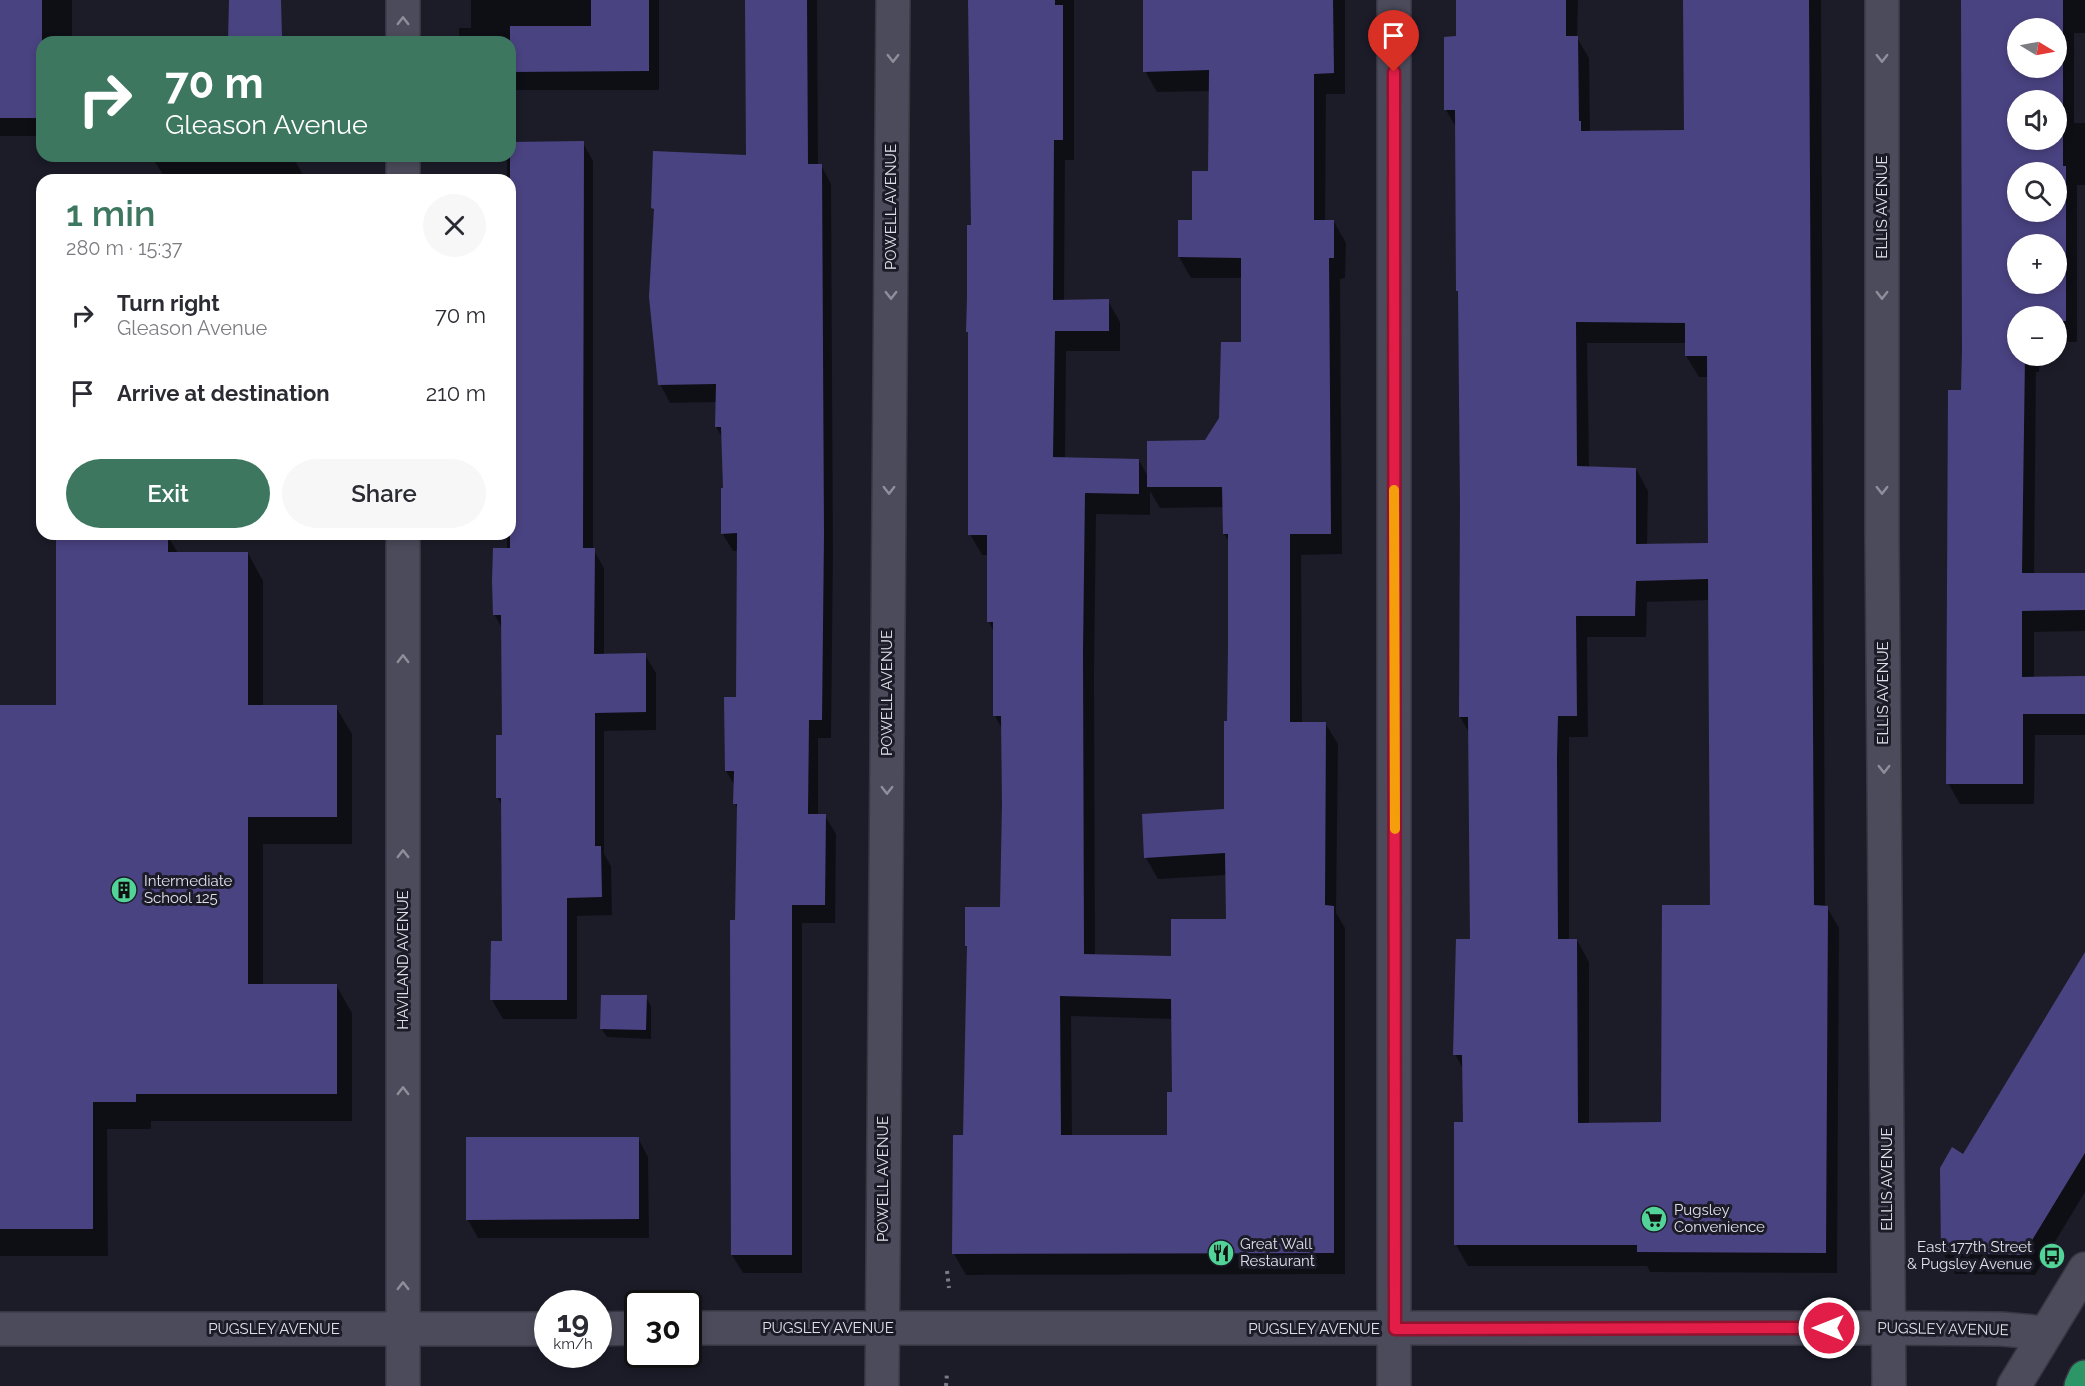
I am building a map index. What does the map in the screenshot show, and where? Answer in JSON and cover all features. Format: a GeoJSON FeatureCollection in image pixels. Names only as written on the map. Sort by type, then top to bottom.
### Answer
{"type":"FeatureCollection","features":[{"type":"Feature","properties":{"kind":"highway"},"geometry":{"type":"LineString","coordinates":[[2080,1386],[2085,1377]]}},
{"type":"Feature","properties":{"kind":"street"},"geometry":{"type":"LineString","coordinates":[[402,0],[403,36]]}},
{"type":"Feature","properties":{"kind":"street","name":"POWELL AVENUE"},"geometry":{"type":"LineString","coordinates":[[882,1386],[893,0]]}},
{"type":"Feature","properties":{"kind":"street"},"geometry":{"type":"LineString","coordinates":[[1394,0],[1394,1386]]}},
{"type":"Feature","properties":{"kind":"street","name":"ELLIS AVENUE"},"geometry":{"type":"LineString","coordinates":[[1882,0],[1882,538],[1889,1386]]}},
{"type":"Feature","properties":{"kind":"street","name":"HAVILAND AVENUE"},"geometry":{"type":"LineString","coordinates":[[403,540],[403,1386]]}},
{"type":"Feature","properties":{"kind":"street"},"geometry":{"type":"LineString","coordinates":[[2014,1386],[2085,1269]]}},
{"type":"Feature","properties":{"kind":"street","name":"PUGSLEY AVENUE"},"geometry":{"type":"LineString","coordinates":[[702,1328],[1889,1328],[2001,1329],[2046,1333]]}},
{"type":"Feature","properties":{"kind":"street","name":"PUGSLEY AVENUE"},"geometry":{"type":"LineString","coordinates":[[0,1329],[534,1329]]}},
{"type":"Feature","properties":{"kind":"path"},"geometry":{"type":"LineString","coordinates":[[947,1271],[949,1288]]}},
{"type":"Feature","properties":{"kind":"path"},"geometry":{"type":"LineString","coordinates":[[946,1386],[947,1373]]}},
{"type":"Feature","properties":{"kind":"building"},"geometry":{"type":"Polygon","coordinates":[[[0,0],[42,0],[42,36],[36,36],[36,118],[0,118],[0,0]]]}},
{"type":"Feature","properties":{"kind":"building"},"geometry":{"type":"Polygon","coordinates":[[[229,0],[281,0],[282,36],[228,36],[229,0]]]}},
{"type":"Feature","properties":{"kind":"building"},"geometry":{"type":"Polygon","coordinates":[[[591,0],[649,0],[649,71],[516,72],[516,36],[510,36],[510,26],[591,26],[591,0]]]}},
{"type":"Feature","properties":{"kind":"building"},"geometry":{"type":"Polygon","coordinates":[[[745,0],[807,0],[808,164],[822,164],[824,534],[822,720],[809,720],[808,814],[826,814],[825,905],[792,905],[792,1255],[731,1255],[730,920],[735,920],[737,804],[733,804],[734,771],[725,771],[724,697],[736,697],[737,533],[721,534],[721,488],[723,488],[721,427],[715,427],[716,384],[658,385],[649,297],[654,209],[651,208],[653,151],[746,155],[745,0]]]}},
{"type":"Feature","properties":{"kind":"building"},"geometry":{"type":"Polygon","coordinates":[[[968,0],[1055,0],[1055,5],[1063,5],[1063,140],[1054,140],[1053,300],[1109,299],[1109,331],[1055,331],[1053,457],[1139,459],[1139,494],[1085,493],[1084,954],[1171,956],[1171,919],[1226,919],[1225,853],[1144,858],[1142,814],[1224,809],[1228,534],[1223,534],[1222,487],[1147,487],[1147,441],[1205,440],[1219,418],[1221,342],[1241,342],[1241,258],[1178,257],[1178,220],[1192,220],[1192,171],[1208,171],[1209,70],[1143,72],[1143,0],[1333,0],[1334,73],[1314,74],[1314,220],[1334,220],[1334,258],[1329,258],[1331,534],[1290,534],[1290,722],[1326,722],[1325,905],[1334,906],[1334,1253],[952,1254],[953,1135],[963,1135],[967,946],[965,946],[965,907],[1000,907],[1002,804],[1001,716],[993,716],[993,622],[987,622],[987,535],[968,535],[967,225],[971,225],[968,0]],[[1060,996],[1061,1135],[1167,1135],[1167,1092],[1172,1092],[1171,999],[1060,996]]]}},
{"type":"Feature","properties":{"kind":"building"},"geometry":{"type":"Polygon","coordinates":[[[1456,0],[1566,0],[1566,36],[1578,36],[1581,131],[1684,130],[1683,0],[1809,0],[1814,905],[1828,906],[1826,1253],[1637,1252],[1637,1245],[1454,1245],[1454,1122],[1463,1122],[1462,1055],[1453,1055],[1456,939],[1470,939],[1468,717],[1459,717],[1460,504],[1455,110],[1444,110],[1444,37],[1456,36],[1456,0]],[[1576,322],[1577,466],[1636,468],[1636,544],[1708,543],[1707,356],[1685,356],[1685,323],[1576,322]],[[1708,579],[1636,581],[1635,616],[1576,616],[1577,716],[1558,716],[1557,757],[1558,939],[1577,939],[1578,1123],[1661,1122],[1662,905],[1710,905],[1708,579]]]}},
{"type":"Feature","properties":{"kind":"building"},"geometry":{"type":"Polygon","coordinates":[[[1961,0],[2063,0],[2063,18],[2007,18],[2007,78],[2063,78],[2063,90],[2007,90],[2007,150],[2063,150],[2063,162],[2007,162],[2007,222],[2066,222],[2066,234],[2007,234],[2007,294],[2066,294],[2066,306],[2007,306],[2007,366],[2025,366],[2022,573],[2085,573],[2085,610],[2022,611],[2022,677],[2085,676],[2085,714],[2023,714],[2023,784],[1946,784],[1948,390],[1961,390],[1961,0]]]}},
{"type":"Feature","properties":{"kind":"building"},"geometry":{"type":"Polygon","coordinates":[[[584,141],[583,548],[595,548],[594,654],[646,653],[646,712],[595,713],[595,846],[601,846],[602,897],[567,898],[567,1000],[490,1000],[491,941],[502,941],[501,798],[496,798],[496,735],[502,735],[501,615],[493,615],[493,548],[510,548],[510,540],[516,540],[516,174],[510,174],[510,162],[516,162],[516,142],[584,141]]]}},
{"type":"Feature","properties":{"kind":"building","name":"Intermediate School 125"},"geometry":{"type":"Polygon","coordinates":[[[56,540],[168,540],[168,552],[248,552],[248,705],[337,705],[337,817],[248,817],[248,984],[337,984],[337,1094],[136,1094],[136,1102],[93,1102],[93,1229],[0,1229],[0,705],[56,705],[56,540]]]}},
{"type":"Feature","properties":{"kind":"building"},"geometry":{"type":"Polygon","coordinates":[[[2085,952],[2085,1153],[2023,1255],[1941,1253],[1940,1168],[1952,1147],[1963,1154],[2085,952]]]}},
{"type":"Feature","properties":{"kind":"building"},"geometry":{"type":"Polygon","coordinates":[[[601,995],[647,995],[646,1030],[600,1029],[601,995]]]}},
{"type":"Feature","properties":{"kind":"building"},"geometry":{"type":"Polygon","coordinates":[[[466,1137],[639,1137],[639,1219],[466,1220],[466,1137]]]}},
{"type":"Feature","properties":{"kind":"slow traffic"},"geometry":{"type":"LineString","coordinates":[[1394,490],[1395,829]]}},
{"type":"Feature","properties":{"kind":"place","name":"Intermediate School 125"},"geometry":{"type":"Point","coordinates":[124,890]}},
{"type":"Feature","properties":{"kind":"place","name":"Pugsley Convenience"},"geometry":{"type":"Point","coordinates":[1654,1219]}},
{"type":"Feature","properties":{"kind":"place","name":"Great Wall Restaurant"},"geometry":{"type":"Point","coordinates":[1221,1253]}},
{"type":"Feature","properties":{"kind":"place","name":"East 177th Street & Pugsley Avenue"},"geometry":{"type":"Point","coordinates":[2052,1256]}},
{"type":"Feature","properties":{"kind":"route"},"geometry":{"type":"LineString","coordinates":[[1394,72],[1395,1329],[1829,1328]]}}]}
